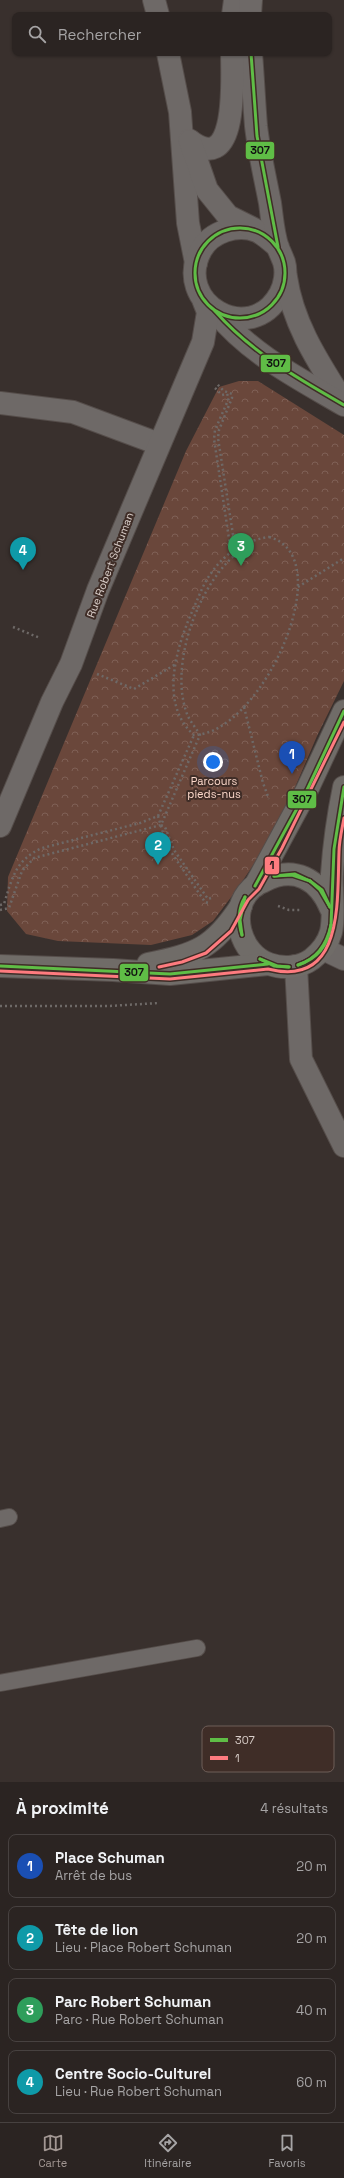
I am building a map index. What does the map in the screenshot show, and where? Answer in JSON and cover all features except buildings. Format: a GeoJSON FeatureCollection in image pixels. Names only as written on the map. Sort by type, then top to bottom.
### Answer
{"type":"FeatureCollection","features":[{"type":"Feature","properties":{"kind":"street"},"geometry":{"type":"LineString","coordinates":[[154,0],[157,12]]}},
{"type":"Feature","properties":{"kind":"street"},"geometry":{"type":"LineString","coordinates":[[234,12],[235,0]]}},
{"type":"Feature","properties":{"kind":"street"},"geometry":{"type":"LineString","coordinates":[[250,12],[251,0]]}},
{"type":"Feature","properties":{"kind":"street"},"geometry":{"type":"LineString","coordinates":[[169,56],[180,112],[207,190],[228,216],[266,236],[278,247]]}},
{"type":"Feature","properties":{"kind":"street"},"geometry":{"type":"LineString","coordinates":[[186,198],[198,166],[212,148],[224,140],[227,132],[231,100],[232,56]]}},
{"type":"Feature","properties":{"kind":"street"},"geometry":{"type":"LineString","coordinates":[[251,56],[257,134],[278,247],[285,264],[288,296],[302,332],[344,404]]}},
{"type":"Feature","properties":{"kind":"street"},"geometry":{"type":"LineString","coordinates":[[180,112],[188,223],[196,263],[196,283],[210,306],[225,324],[252,349],[290,374],[344,404]]}},
{"type":"Feature","properties":{"kind":"street"},"geometry":{"type":"LineString","coordinates":[[189,140],[198,147],[212,148]]}},
{"type":"Feature","properties":{"kind":"street"},"geometry":{"type":"LineString","coordinates":[[196,263],[202,249],[212,238],[226,230],[240,228],[255,230]]}},
{"type":"Feature","properties":{"kind":"street"},"geometry":{"type":"LineString","coordinates":[[210,306],[229,318],[241,319],[254,317],[267,310],[277,300],[283,289],[286,277]]}},
{"type":"Feature","properties":{"kind":"street","name":"Rue Robert Schuman"},"geometry":{"type":"LineString","coordinates":[[0,826],[52,702],[71,664],[98,590],[191,369],[206,330],[210,306]]}},
{"type":"Feature","properties":{"kind":"street"},"geometry":{"type":"LineString","coordinates":[[0,403],[73,412],[159,444]]}},
{"type":"Feature","properties":{"kind":"street"},"geometry":{"type":"LineString","coordinates":[[113,970],[170,960],[204,948],[227,928],[249,894],[307,790],[344,711]]}},
{"type":"Feature","properties":{"kind":"street"},"geometry":{"type":"LineString","coordinates":[[0,966],[113,970],[170,974],[268,964],[281,967],[296,966],[311,960],[323,949],[331,931],[334,849],[344,787]]}},
{"type":"Feature","properties":{"kind":"street"},"geometry":{"type":"LineString","coordinates":[[268,964],[254,955],[245,944],[240,930],[249,894],[276,874],[291,874],[305,877],[317,886],[325,895],[331,908]]}},
{"type":"Feature","properties":{"kind":"street"},"geometry":{"type":"LineString","coordinates":[[323,949],[344,959]]}},
{"type":"Feature","properties":{"kind":"street"},"geometry":{"type":"LineString","coordinates":[[296,966],[301,1059],[344,1146]]}},
{"type":"Feature","properties":{"kind":"lane"},"geometry":{"type":"LineString","coordinates":[[0,1683],[197,1648]]}},
{"type":"Feature","properties":{"kind":"path"},"geometry":{"type":"LineString","coordinates":[[191,369],[211,378],[224,391],[232,394],[232,398],[219,430],[218,438],[236,554],[224,565],[208,589],[186,644],[181,674],[181,689],[188,717],[200,735]]}},
{"type":"Feature","properties":{"kind":"path"},"geometry":{"type":"LineString","coordinates":[[213,386],[222,395],[227,394],[229,398],[215,430],[214,439],[231,552]]}},
{"type":"Feature","properties":{"kind":"path"},"geometry":{"type":"LineString","coordinates":[[269,536],[278,539],[285,544],[292,554],[298,574],[298,587],[283,649],[271,672],[244,708],[218,728],[206,734],[194,735],[185,728],[179,716],[174,689],[176,664],[186,628],[204,586],[211,572],[231,552],[258,538],[269,536]]}},
{"type":"Feature","properties":{"kind":"path"},"geometry":{"type":"LineString","coordinates":[[298,587],[344,558]]}},
{"type":"Feature","properties":{"kind":"path"},"geometry":{"type":"LineString","coordinates":[[13,627],[40,638]]}},
{"type":"Feature","properties":{"kind":"path"},"geometry":{"type":"LineString","coordinates":[[94,673],[134,689],[176,664]]}},
{"type":"Feature","properties":{"kind":"path"},"geometry":{"type":"LineString","coordinates":[[244,708],[262,783],[269,796],[269,805]]}},
{"type":"Feature","properties":{"kind":"path"},"geometry":{"type":"LineString","coordinates":[[194,735],[158,816],[165,840],[171,852],[205,902],[213,903],[217,898]]}},
{"type":"Feature","properties":{"kind":"path"},"geometry":{"type":"LineString","coordinates":[[161,825],[200,735]]}},
{"type":"Feature","properties":{"kind":"path"},"geometry":{"type":"LineString","coordinates":[[0,905],[4,904],[19,865],[31,853],[48,846],[140,823],[158,816]]}},
{"type":"Feature","properties":{"kind":"path"},"geometry":{"type":"LineString","coordinates":[[0,910],[9,908],[22,871],[34,858],[42,854],[161,825]]}},
{"type":"Feature","properties":{"kind":"green space","name":"Parcours pieds-nus"},"geometry":{"type":"Polygon","coordinates":[[[239,381],[258,381],[344,435],[344,681],[317,736],[287,806],[262,852],[213,921],[192,935],[151,945],[58,941],[26,934],[7,911],[8,877],[186,451],[219,387],[239,381]]]}},
{"type":"Feature","properties":{"kind":"transit line","name":"307"},"geometry":{"type":"LineString","coordinates":[[251,56],[257,136],[278,247]]}},
{"type":"Feature","properties":{"kind":"transit line","name":"307"},"geometry":{"type":"LineString","coordinates":[[240,228],[257,232],[272,241],[281,256],[285,273],[281,290],[272,305],[257,314],[240,318],[223,314],[208,305],[199,290],[195,273],[199,256],[208,241],[223,232],[240,228]]}},
{"type":"Feature","properties":{"kind":"transit line","name":"307"},"geometry":{"type":"LineString","coordinates":[[215,311],[229,326],[259,352],[309,385],[344,405]]}},
{"type":"Feature","properties":{"kind":"transit line","name":"307"},"geometry":{"type":"LineString","coordinates":[[255,886],[307,790],[344,711]]}},
{"type":"Feature","properties":{"kind":"transit line","name":"1"},"geometry":{"type":"LineString","coordinates":[[159,967],[182,962],[206,953],[231,931],[248,900],[259,889],[282,848],[344,722]]}},
{"type":"Feature","properties":{"kind":"transit line","name":"307"},"geometry":{"type":"LineString","coordinates":[[331,925],[334,849],[344,787]]}},
{"type":"Feature","properties":{"kind":"transit line","name":"1"},"geometry":{"type":"LineString","coordinates":[[0,971],[170,979],[268,969],[293,971],[311,966],[323,954],[331,936],[336,916],[339,848],[344,818]]}},
{"type":"Feature","properties":{"kind":"transit line","name":"307"},"geometry":{"type":"LineString","coordinates":[[274,876],[295,874],[310,881]]}},
{"type":"Feature","properties":{"kind":"transit line","name":"307"},"geometry":{"type":"LineString","coordinates":[[274,876],[292,875],[310,881]]}},
{"type":"Feature","properties":{"kind":"transit line","name":"307"},"geometry":{"type":"LineString","coordinates":[[310,881],[322,890],[330,907]]}},
{"type":"Feature","properties":{"kind":"transit line","name":"307"},"geometry":{"type":"LineString","coordinates":[[310,881],[320,890],[330,907]]}},
{"type":"Feature","properties":{"kind":"transit line","name":"307"},"geometry":{"type":"LineString","coordinates":[[242,935],[239,916],[245,897]]}},
{"type":"Feature","properties":{"kind":"transit line","name":"307"},"geometry":{"type":"LineString","coordinates":[[242,935],[240,920],[245,897]]}},
{"type":"Feature","properties":{"kind":"transit line","name":"307"},"geometry":{"type":"LineString","coordinates":[[298,965],[310,959],[320,950],[327,938],[331,925]]}},
{"type":"Feature","properties":{"kind":"transit line","name":"307"},"geometry":{"type":"LineString","coordinates":[[298,965],[311,959],[320,951],[330,933],[331,925]]}},
{"type":"Feature","properties":{"kind":"transit line","name":"307"},"geometry":{"type":"LineString","coordinates":[[260,959],[277,966],[289,967]]}},
{"type":"Feature","properties":{"kind":"transit line","name":"307"},"geometry":{"type":"LineString","coordinates":[[260,959],[274,966],[289,967]]}},
{"type":"Feature","properties":{"kind":"transit line","name":"307"},"geometry":{"type":"LineString","coordinates":[[0,966],[170,974],[268,964]]}},
{"type":"Feature","properties":{"kind":"place","name":"Parc Robert Schuman"},"geometry":{"type":"Point","coordinates":[241,566]}},
{"type":"Feature","properties":{"kind":"place","name":"Centre Socio-Culturel"},"geometry":{"type":"Point","coordinates":[23,570]}},
{"type":"Feature","properties":{"kind":"place","name":"Place Schuman"},"geometry":{"type":"Point","coordinates":[292,774]}},
{"type":"Feature","properties":{"kind":"place","name":"Tête de lion"},"geometry":{"type":"Point","coordinates":[158,865]}}]}
